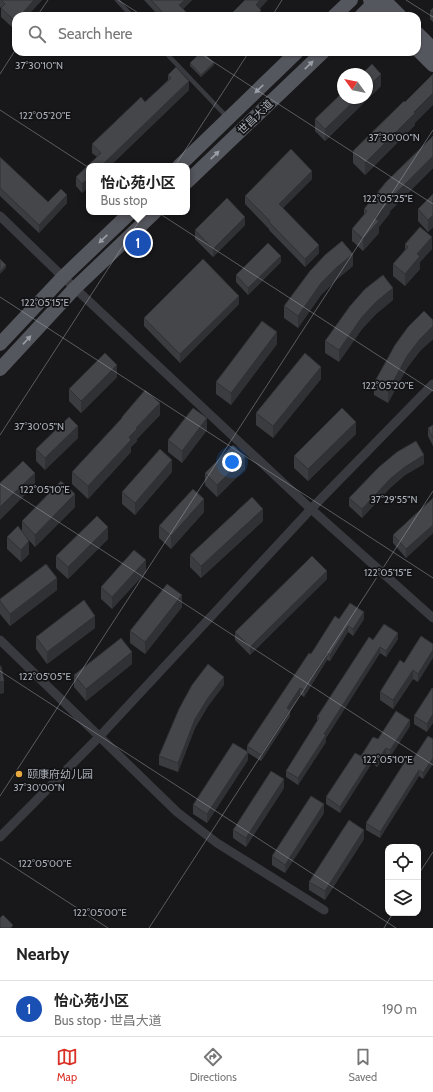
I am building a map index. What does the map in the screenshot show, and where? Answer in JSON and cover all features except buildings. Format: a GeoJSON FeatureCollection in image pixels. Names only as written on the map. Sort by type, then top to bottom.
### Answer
{"type":"FeatureCollection","features":[{"type":"Feature","properties":{"kind":"main road"},"geometry":{"type":"LineString","coordinates":[[338,12],[351,0]]}},
{"type":"Feature","properties":{"kind":"main road"},"geometry":{"type":"LineString","coordinates":[[365,12],[376,1]]}},
{"type":"Feature","properties":{"kind":"main road"},"geometry":{"type":"LineString","coordinates":[[376,1],[382,12]]}},
{"type":"Feature","properties":{"kind":"main road"},"geometry":{"type":"LineString","coordinates":[[376,1],[394,12]]}},
{"type":"Feature","properties":{"kind":"main road"},"geometry":{"type":"LineString","coordinates":[[421,37],[433,49]]}},
{"type":"Feature","properties":{"kind":"main road"},"geometry":{"type":"LineString","coordinates":[[421,53],[433,65]]}},
{"type":"Feature","properties":{"kind":"main road","name":"世昌大道"},"geometry":{"type":"LineString","coordinates":[[181,163],[293,56]]}},
{"type":"Feature","properties":{"kind":"main road","name":"世昌大道"},"geometry":{"type":"LineString","coordinates":[[190,179],[319,56]]}},
{"type":"Feature","properties":{"kind":"main road"},"geometry":{"type":"LineString","coordinates":[[0,344],[63,277],[128,215]]}},
{"type":"Feature","properties":{"kind":"main road"},"geometry":{"type":"LineString","coordinates":[[0,369],[75,288],[152,215]]}},
{"type":"Feature","properties":{"kind":"street"},"geometry":{"type":"LineString","coordinates":[[0,216],[311,509],[433,618]]}},
{"type":"Feature","properties":{"kind":"street"},"geometry":{"type":"LineString","coordinates":[[0,837],[100,736],[311,509],[433,384]]}},
{"type":"Feature","properties":{"kind":"street"},"geometry":{"type":"LineString","coordinates":[[0,640],[177,812],[217,843],[324,910]]}},
{"type":"Feature","properties":{"kind":"lane"},"geometry":{"type":"LineString","coordinates":[[117,0],[128,12]]}},
{"type":"Feature","properties":{"kind":"lane"},"geometry":{"type":"LineString","coordinates":[[170,56],[228,118]]}},
{"type":"Feature","properties":{"kind":"place","name":"怡心苑小区"},"geometry":{"type":"Point","coordinates":[138,243]}},
{"type":"Feature","properties":{"kind":"place","name":"颐康府幼儿园"},"geometry":{"type":"Point","coordinates":[19,774]}}]}
